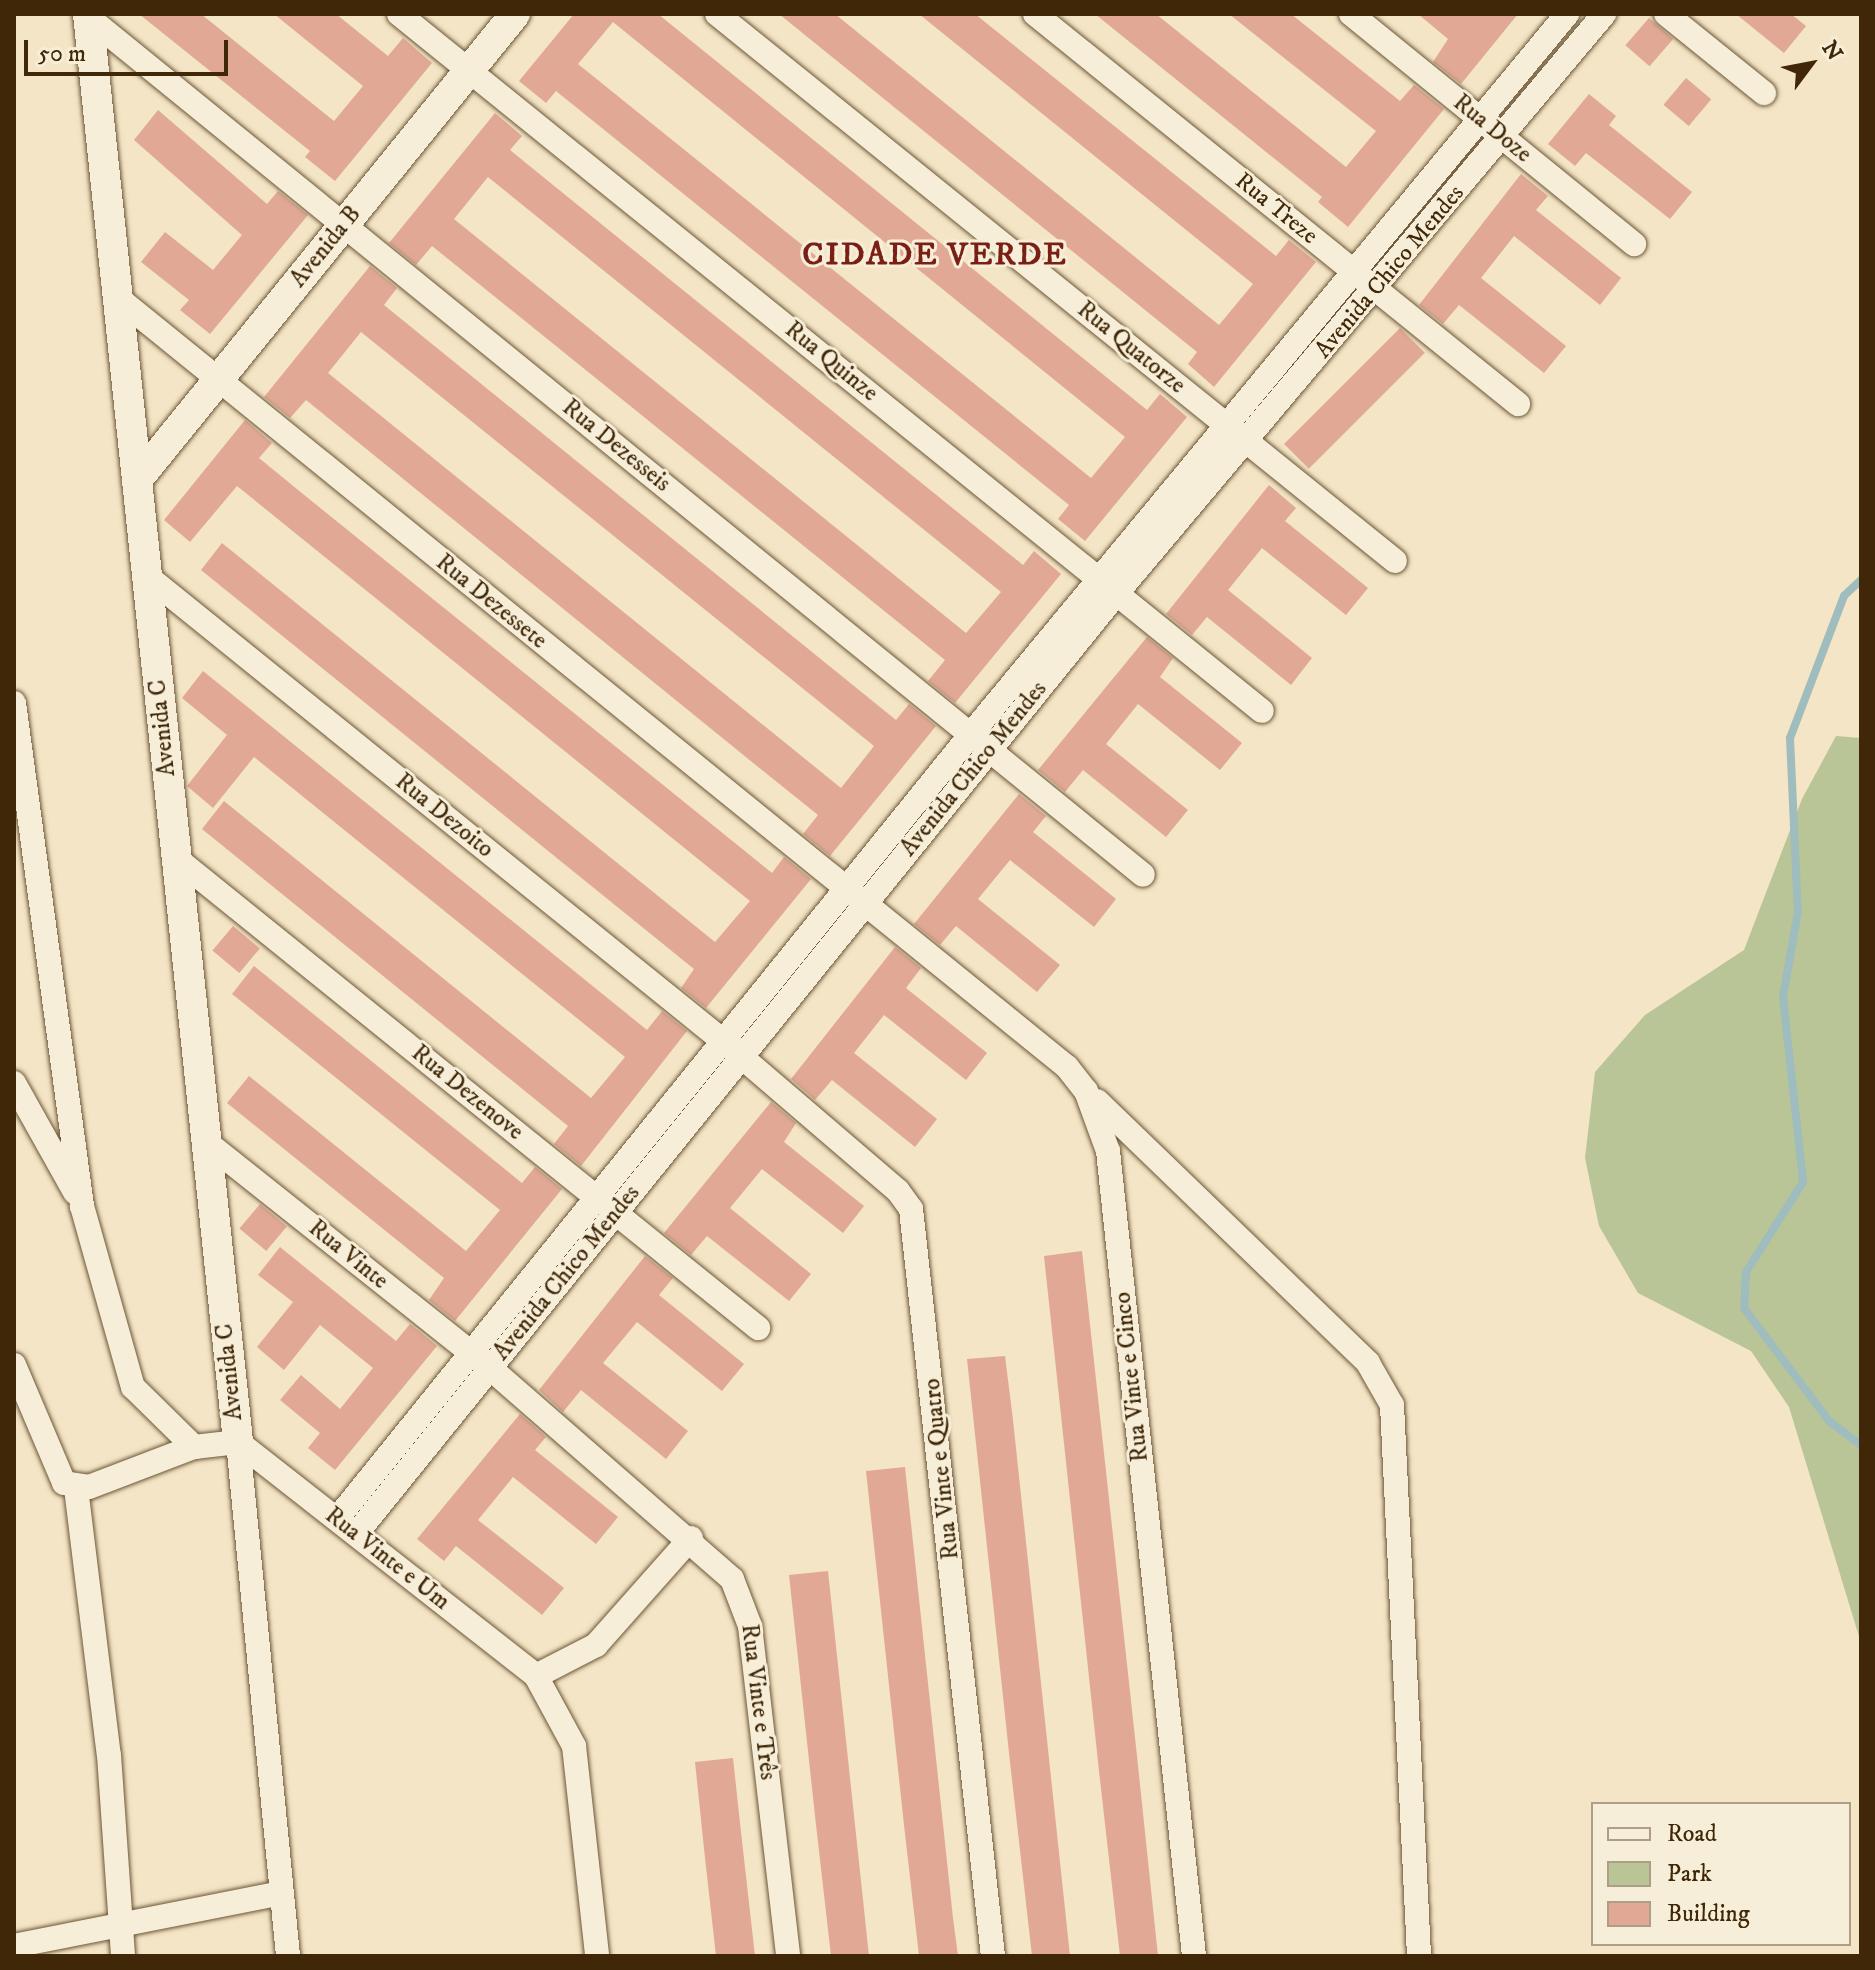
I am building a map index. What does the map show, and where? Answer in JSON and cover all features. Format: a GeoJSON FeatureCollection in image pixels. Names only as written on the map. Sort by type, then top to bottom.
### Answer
{"type":"FeatureCollection","features":[{"type":"Feature","properties":{"kind":"street","name":"Rua Quinze"},"geometry":{"type":"LineString","coordinates":[[399,14],[1262,711]]}},
{"type":"Feature","properties":{"kind":"street","name":"Avenida B"},"geometry":{"type":"LineString","coordinates":[[137,480],[515,14]]}},
{"type":"Feature","properties":{"kind":"street","name":"Rua Quatorze"},"geometry":{"type":"LineString","coordinates":[[717,14],[1395,561]]}},
{"type":"Feature","properties":{"kind":"street","name":"Rua Treze"},"geometry":{"type":"LineString","coordinates":[[1035,14],[1518,404]]}},
{"type":"Feature","properties":{"kind":"street","name":"Rua Doze"},"geometry":{"type":"LineString","coordinates":[[1351,14],[1634,244]]}},
{"type":"Feature","properties":{"kind":"street","name":"Avenida Chico Mendes"},"geometry":{"type":"LineString","coordinates":[[346,1526],[1108,586],[1225,424],[1355,272],[1567,14]]}},
{"type":"Feature","properties":{"kind":"street","name":"Avenida Chico Mendes"},"geometry":{"type":"LineString","coordinates":[[1108,586],[1246,440],[1376,290],[1604,14]]}},
{"type":"Feature","properties":{"kind":"street"},"geometry":{"type":"LineString","coordinates":[[1666,14],[1764,93]]}},
{"type":"Feature","properties":{"kind":"street","name":"Rua Dezesseis"},"geometry":{"type":"LineString","coordinates":[[88,16],[1143,875]]}},
{"type":"Feature","properties":{"kind":"street","name":"Avenida C"},"geometry":{"type":"LineString","coordinates":[[88,16],[238,1442]]}},
{"type":"Feature","properties":{"kind":"street","name":"Rua Dezessete"},"geometry":{"type":"LineString","coordinates":[[118,298],[854,898]]}},
{"type":"Feature","properties":{"kind":"street","name":"Rua Dezoito"},"geometry":{"type":"LineString","coordinates":[[147,576],[732,1049]]}},
{"type":"Feature","properties":{"kind":"street"},"geometry":{"type":"LineString","coordinates":[[14,703],[82,1206],[133,1387],[194,1447]]}},
{"type":"Feature","properties":{"kind":"street","name":"Rua Dezenove"},"geometry":{"type":"LineString","coordinates":[[177,859],[758,1328]]}},
{"type":"Feature","properties":{"kind":"street","name":"Rua Vinte e Cinco"},"geometry":{"type":"LineString","coordinates":[[854,898],[1067,1067],[1086,1091],[1108,1151],[1194,1956]]}},
{"type":"Feature","properties":{"kind":"street","name":"Rua Vinte e Quatro"},"geometry":{"type":"LineString","coordinates":[[732,1049],[898,1191],[918,1231],[993,1956]]}},
{"type":"Feature","properties":{"kind":"street"},"geometry":{"type":"LineString","coordinates":[[14,1083],[82,1206]]}},
{"type":"Feature","properties":{"kind":"street"},"geometry":{"type":"LineString","coordinates":[[1086,1091],[1368,1363],[1392,1405],[1419,1956]]}},
{"type":"Feature","properties":{"kind":"street","name":"Rua Vinte"},"geometry":{"type":"LineString","coordinates":[[206,1142],[480,1361]]}},
{"type":"Feature","properties":{"kind":"street","name":"Rua Vinte e Três"},"geometry":{"type":"LineString","coordinates":[[480,1361],[691,1538],[732,1579],[750,1626],[788,1956]]}},
{"type":"Feature","properties":{"kind":"street"},"geometry":{"type":"LineString","coordinates":[[15,1370],[55,1472],[76,1488],[125,1924],[123,1956]]}},
{"type":"Feature","properties":{"kind":"street"},"geometry":{"type":"LineString","coordinates":[[76,1488],[194,1447],[238,1442],[288,1956]]}},
{"type":"Feature","properties":{"kind":"street","name":"Rua Vinte e Um"},"geometry":{"type":"LineString","coordinates":[[238,1442],[536,1676]]}},
{"type":"Feature","properties":{"kind":"street"},"geometry":{"type":"LineString","coordinates":[[597,1956],[574,1746],[536,1676],[596,1645],[691,1538]]}},
{"type":"Feature","properties":{"kind":"street"},"geometry":{"type":"LineString","coordinates":[[14,1946],[282,1893]]}},
{"type":"Feature","properties":{"kind":"green space"},"geometry":{"type":"Polygon","coordinates":[[[1836,736],[1861,738],[1861,1643],[1789,1407],[1751,1351],[1638,1293],[1599,1226],[1585,1158],[1595,1072],[1645,1015],[1744,950],[1802,799],[1836,736]]]}},
{"type":"Feature","properties":{"kind":"building"},"geometry":{"type":"Polygon","coordinates":[[[139,14],[201,14],[334,121],[363,86],[274,14],[336,14],[388,56],[403,38],[432,63],[335,181],[305,157],[310,151],[139,14]]]}},
{"type":"Feature","properties":{"kind":"building"},"geometry":{"type":"Polygon","coordinates":[[[574,14],[658,14],[1147,410],[1160,394],[1187,417],[1085,541],[1058,519],[1069,505],[556,91],[546,103],[519,81],[574,14]],[[613,22],[578,64],[1091,478],[1125,437],[613,22]]]}},
{"type":"Feature","properties":{"kind":"building"},"geometry":{"type":"Polygon","coordinates":[[[779,14],[835,14],[1219,325],[1253,284],[919,14],[975,14],[1276,256],[1289,240],[1316,262],[1214,387],[1188,364],[1197,352],[779,14]]]}},
{"type":"Feature","properties":{"kind":"building"},"geometry":{"type":"Polygon","coordinates":[[[1095,14],[1156,14],[1346,167],[1376,131],[1229,14],[1291,14],[1400,101],[1414,85],[1444,109],[1348,227],[1318,202],[1322,197],[1095,14]]]}},
{"type":"Feature","properties":{"kind":"building"},"geometry":{"type":"Polygon","coordinates":[[[1418,14],[1518,14],[1461,84],[1433,62],[1448,39],[1418,14]]]}},
{"type":"Feature","properties":{"kind":"building"},"geometry":{"type":"Polygon","coordinates":[[[1736,14],[1791,14],[1806,26],[1784,53],[1736,14]]]}},
{"type":"Feature","properties":{"kind":"building"},"geometry":{"type":"Polygon","coordinates":[[[1649,18],[1673,39],[1650,66],[1625,45],[1649,18]]]}},
{"type":"Feature","properties":{"kind":"building"},"geometry":{"type":"Polygon","coordinates":[[[1686,78],[1711,99],[1689,126],[1664,105],[1686,78]]]}},
{"type":"Feature","properties":{"kind":"building"},"geometry":{"type":"Polygon","coordinates":[[[1589,94],[1616,116],[1609,125],[1692,192],[1670,219],[1586,153],[1575,166],[1548,144],[1589,94]]]}},
{"type":"Feature","properties":{"kind":"building"},"geometry":{"type":"Polygon","coordinates":[[[158,110],[267,204],[278,191],[308,215],[210,334],[180,310],[189,300],[141,262],[165,232],[213,270],[242,235],[134,140],[158,110]]]}},
{"type":"Feature","properties":{"kind":"building"},"geometry":{"type":"Polygon","coordinates":[[[495,113],[522,136],[510,150],[1023,565],[1034,551],[1061,574],[955,703],[928,681],[945,660],[432,246],[416,265],[389,243],[495,113]],[[488,177],[454,219],[966,633],[1001,592],[488,177]]]}},
{"type":"Feature","properties":{"kind":"building"},"geometry":{"type":"Polygon","coordinates":[[[1521,174],[1548,196],[1536,210],[1621,278],[1600,305],[1514,236],[1481,278],[1566,346],[1544,373],[1459,305],[1443,324],[1419,305],[1521,174]]]}},
{"type":"Feature","properties":{"kind":"building"},"geometry":{"type":"Polygon","coordinates":[[[370,266],[397,288],[384,305],[896,720],[909,704],[936,726],[830,856],[803,834],[818,815],[306,400],[290,418],[264,397],[370,266]],[[361,332],[328,373],[841,788],[874,746],[361,332]]]}},
{"type":"Feature","properties":{"kind":"building"},"geometry":{"type":"Polygon","coordinates":[[[1400,328],[1425,353],[1309,469],[1284,444],[1400,328]]]}},
{"type":"Feature","properties":{"kind":"building"},"geometry":{"type":"Polygon","coordinates":[[[245,420],[272,443],[259,458],[303,494],[772,873],[784,857],[811,879],[706,1008],[681,988],[694,969],[201,570],[222,543],[715,942],[750,901],[237,486],[190,542],[164,520],[245,420]]]}},
{"type":"Feature","properties":{"kind":"building"},"geometry":{"type":"Polygon","coordinates":[[[1269,485],[1296,508],[1285,521],[1368,588],[1346,615],[1262,548],[1228,590],[1312,658],[1291,685],[1207,617],[1192,635],[1166,614],[1269,485]]]}},
{"type":"Feature","properties":{"kind":"building"},"geometry":{"type":"Polygon","coordinates":[[[1147,637],[1173,658],[1160,677],[1242,743],[1220,770],[1138,704],[1106,744],[1188,810],[1166,837],[1083,770],[1065,792],[1038,770],[1147,637]]]}},
{"type":"Feature","properties":{"kind":"building"},"geometry":{"type":"Polygon","coordinates":[[[203,671],[647,1030],[662,1011],[687,1031],[581,1166],[554,1144],[568,1126],[202,829],[224,801],[591,1098],[625,1057],[254,757],[213,808],[187,786],[227,735],[182,698],[203,671]]]}},
{"type":"Feature","properties":{"kind":"building"},"geometry":{"type":"Polygon","coordinates":[[[1019,794],[1046,816],[1033,832],[1116,899],[1094,927],[1010,860],[978,899],[1060,965],[1037,992],[956,926],[940,945],[914,924],[1019,794]]]}},
{"type":"Feature","properties":{"kind":"building"},"geometry":{"type":"Polygon","coordinates":[[[233,926],[260,948],[239,973],[212,951],[233,926]]]}},
{"type":"Feature","properties":{"kind":"building"},"geometry":{"type":"Polygon","coordinates":[[[895,947],[921,968],[906,988],[987,1053],[966,1080],[884,1015],[854,1053],[937,1119],[915,1147],[832,1080],[815,1100],[791,1079],[895,947]]]}},
{"type":"Feature","properties":{"kind":"building"},"geometry":{"type":"Polygon","coordinates":[[[254,966],[522,1183],[535,1167],[562,1189],[455,1321],[429,1300],[444,1278],[227,1103],[249,1076],[466,1251],[500,1210],[232,994],[254,966]]]}},
{"type":"Feature","properties":{"kind":"building"},"geometry":{"type":"Polygon","coordinates":[[[771,1102],[796,1123],[784,1142],[864,1206],[843,1233],[762,1169],[730,1208],[811,1274],[789,1301],[707,1236],[691,1255],[664,1233],[771,1102]]]}},
{"type":"Feature","properties":{"kind":"building"},"geometry":{"type":"Polygon","coordinates":[[[260,1204],[287,1226],[266,1251],[239,1229],[260,1204]]]}},
{"type":"Feature","properties":{"kind":"building"},"geometry":{"type":"Polygon","coordinates":[[[280,1247],[396,1341],[410,1324],[437,1346],[335,1470],[308,1448],[320,1433],[280,1400],[301,1375],[340,1409],[373,1368],[320,1325],[284,1370],[257,1347],[293,1302],[258,1275],[280,1247]]]}},
{"type":"Feature","properties":{"kind":"building"},"geometry":{"type":"Polygon","coordinates":[[[1082,1251],[1158,1956],[1120,1956],[1099,1771],[1044,1256],[1082,1251]]]}},
{"type":"Feature","properties":{"kind":"building"},"geometry":{"type":"Polygon","coordinates":[[[645,1256],[673,1278],[659,1295],[744,1364],[722,1391],[637,1322],[603,1363],[688,1431],[666,1459],[581,1390],[563,1412],[539,1390],[645,1256]]]}},
{"type":"Feature","properties":{"kind":"building"},"geometry":{"type":"Polygon","coordinates":[[[1005,1356],[1070,1956],[1032,1956],[1010,1762],[967,1359],[1005,1356]]]}},
{"type":"Feature","properties":{"kind":"building"},"geometry":{"type":"Polygon","coordinates":[[[520,1414],[546,1437],[535,1450],[618,1517],[596,1544],[513,1477],[478,1520],[564,1588],[542,1615],[456,1546],[444,1561],[417,1539],[520,1414]]]}},
{"type":"Feature","properties":{"kind":"building"},"geometry":{"type":"Polygon","coordinates":[[[905,1467],[958,1956],[919,1956],[904,1825],[866,1471],[905,1467]]]}},
{"type":"Feature","properties":{"kind":"building"},"geometry":{"type":"Polygon","coordinates":[[[828,1571],[869,1956],[831,1956],[789,1575],[828,1571]]]}},
{"type":"Feature","properties":{"kind":"building"},"geometry":{"type":"Polygon","coordinates":[[[733,1758],[755,1956],[716,1956],[705,1858],[695,1762],[733,1758]]]}},
{"type":"Feature","properties":{"kind":"waterway"},"geometry":{"type":"LineString","coordinates":[[1861,580],[1844,596],[1790,738],[1798,911],[1783,997],[1803,1182],[1746,1272],[1744,1308],[1829,1421],[1861,1445]]}},
{"type":"Feature","properties":{"kind":"district","name":"CIDADE VERDE"},"geometry":{"type":"Point","coordinates":[935,255]}}]}
